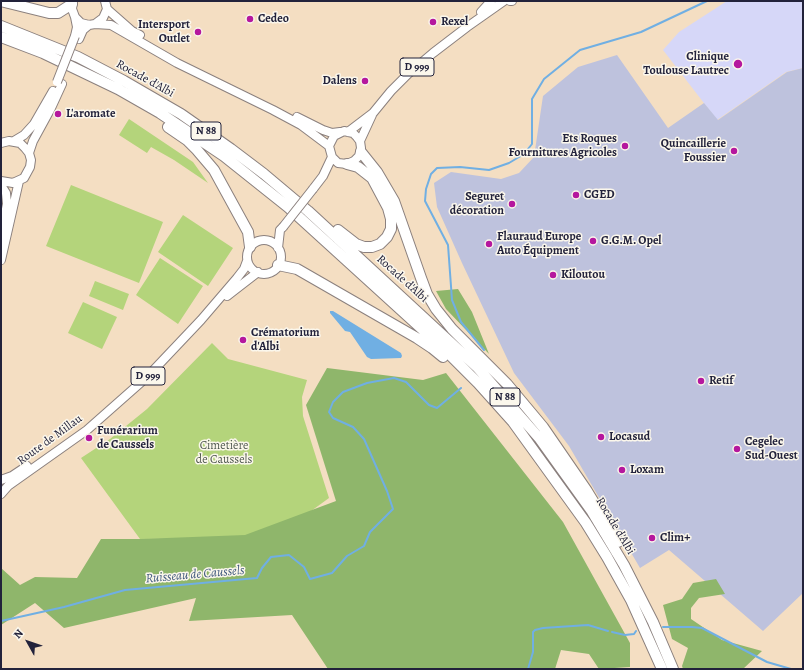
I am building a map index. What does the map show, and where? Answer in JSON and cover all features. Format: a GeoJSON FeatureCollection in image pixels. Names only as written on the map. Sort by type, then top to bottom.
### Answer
{"type":"FeatureCollection","features":[{"type":"Feature","properties":{"kind":"highway"},"geometry":{"type":"LineString","coordinates":[[1,1],[49,13],[58,13],[73,3]]}},
{"type":"Feature","properties":{"kind":"highway","name":"Rocade d'Albi"},"geometry":{"type":"LineString","coordinates":[[1,26],[78,57],[153,97],[232,149],[308,211],[477,367],[511,404],[540,439],[591,510],[624,565],[653,622],[673,669]]}},
{"type":"Feature","properties":{"kind":"highway","name":"Rocade d'Albi"},"geometry":{"type":"LineString","coordinates":[[1,37],[43,53],[118,89],[160,113],[224,156],[270,192],[438,344],[478,383],[513,422],[586,523],[607,556],[631,600],[662,669]]}},
{"type":"Feature","properties":{"kind":"highway"},"geometry":{"type":"LineString","coordinates":[[118,89],[127,101],[187,140],[208,162],[219,178],[248,232],[250,247]]}},
{"type":"Feature","properties":{"kind":"highway"},"geometry":{"type":"LineString","coordinates":[[361,152],[377,172],[394,201],[427,294],[436,309],[452,329],[484,360],[528,408],[565,457],[603,515],[628,561],[653,622]]}},
{"type":"Feature","properties":{"kind":"highway"},"geometry":{"type":"LineString","coordinates":[[308,211],[319,215],[356,244],[364,247],[372,247],[380,244],[387,237],[391,229],[391,219],[383,197],[372,178],[366,172],[358,167],[345,164]]}},
{"type":"Feature","properties":{"kind":"highway"},"geometry":{"type":"LineString","coordinates":[[278,266],[297,270],[417,338],[432,348],[467,378],[478,383]]}},
{"type":"Feature","properties":{"kind":"main road","name":"D 999"},"geometry":{"type":"LineString","coordinates":[[467,27],[490,1]]}},
{"type":"Feature","properties":{"kind":"main road","name":"D 999"},"geometry":{"type":"LineString","coordinates":[[360,141],[373,113],[391,91],[408,74],[467,27],[504,1]]}},
{"type":"Feature","properties":{"kind":"main road"},"geometry":{"type":"LineString","coordinates":[[73,3],[73,13],[77,26],[77,38]]}},
{"type":"Feature","properties":{"kind":"main road"},"geometry":{"type":"LineString","coordinates":[[29,153],[33,141],[51,108],[59,83],[77,38],[83,30],[103,18],[106,5]]}},
{"type":"Feature","properties":{"kind":"main road"},"geometry":{"type":"LineString","coordinates":[[106,5],[132,31],[205,72],[323,130],[332,133],[344,132],[357,136],[360,141],[361,152],[357,159],[323,176]]}},
{"type":"Feature","properties":{"kind":"main road"},"geometry":{"type":"LineString","coordinates":[[75,17],[81,23],[111,25],[177,63],[285,115],[301,125],[328,146],[334,160],[345,164]]}},
{"type":"Feature","properties":{"kind":"main road"},"geometry":{"type":"LineString","coordinates":[[1,143],[14,141],[24,135],[34,124],[59,83]]}},
{"type":"Feature","properties":{"kind":"main road","name":"D 999"},"geometry":{"type":"LineString","coordinates":[[344,132],[373,113]]}},
{"type":"Feature","properties":{"kind":"main road"},"geometry":{"type":"LineString","coordinates":[[328,146],[334,136],[344,132]]}},
{"type":"Feature","properties":{"kind":"main road"},"geometry":{"type":"LineString","coordinates":[[1,181],[12,183],[19,181],[24,178],[30,167],[31,160],[29,153],[20,144],[14,141]]}},
{"type":"Feature","properties":{"kind":"main road"},"geometry":{"type":"LineString","coordinates":[[266,240],[281,228],[313,189],[323,176],[332,157]]}},
{"type":"Feature","properties":{"kind":"main road"},"geometry":{"type":"LineString","coordinates":[[1,260],[19,181]]}},
{"type":"Feature","properties":{"kind":"main road"},"geometry":{"type":"LineString","coordinates":[[1,185],[6,193],[7,204],[1,234]]}},
{"type":"Feature","properties":{"kind":"main road"},"geometry":{"type":"LineString","coordinates":[[278,248],[272,242],[266,240],[258,241],[250,247],[247,261],[251,268],[258,272],[269,272],[278,266],[280,256],[278,248],[281,228]]}},
{"type":"Feature","properties":{"kind":"main road","name":"Route de Millau"},"geometry":{"type":"LineString","coordinates":[[202,320],[244,269],[247,261]]}},
{"type":"Feature","properties":{"kind":"main road","name":"Route de Millau"},"geometry":{"type":"LineString","coordinates":[[1,494],[8,486],[87,430],[147,377],[202,320],[236,288],[258,272]]}},
{"type":"Feature","properties":{"kind":"main road","name":"Route de Millau"},"geometry":{"type":"LineString","coordinates":[[1,480],[12,476],[84,426],[96,421]]}},
{"type":"Feature","properties":{"kind":"shaded area","name":"Clinique Toulouse Lautrec"},"geometry":{"type":"Polygon","coordinates":[[[727,1],[803,1],[803,68],[786,72],[717,120],[663,50],[679,32],[727,1]]]}},
{"type":"Feature","properties":{"kind":"shaded area"},"geometry":{"type":"Polygon","coordinates":[[[617,55],[668,128],[704,103],[718,120],[787,72],[803,68],[803,593],[763,631],[669,550],[640,568],[569,446],[514,373],[437,207],[434,183],[451,172],[501,179],[519,173],[534,157],[543,96],[578,67],[617,55]]]}},
{"type":"Feature","properties":{"kind":"green space"},"geometry":{"type":"Polygon","coordinates":[[[129,119],[193,162],[208,183],[174,160],[151,147],[147,153],[119,135],[129,119]]]}},
{"type":"Feature","properties":{"kind":"green space"},"geometry":{"type":"Polygon","coordinates":[[[71,185],[163,222],[139,283],[46,246],[71,185]]]}},
{"type":"Feature","properties":{"kind":"green space"},"geometry":{"type":"Polygon","coordinates":[[[183,215],[233,248],[208,286],[158,252],[183,215]]]}},
{"type":"Feature","properties":{"kind":"green space"},"geometry":{"type":"Polygon","coordinates":[[[160,258],[203,286],[178,324],[136,295],[160,258]]]}},
{"type":"Feature","properties":{"kind":"green space"},"geometry":{"type":"Polygon","coordinates":[[[95,281],[129,294],[123,310],[89,296],[95,281]]]}},
{"type":"Feature","properties":{"kind":"green space"},"geometry":{"type":"Polygon","coordinates":[[[458,289],[472,312],[489,354],[446,309],[436,291],[458,289]]]}},
{"type":"Feature","properties":{"kind":"green space"},"geometry":{"type":"Polygon","coordinates":[[[83,302],[117,317],[102,349],[68,333],[83,302]]]}},
{"type":"Feature","properties":{"kind":"green space","name":"Cimetière de Caussels"},"geometry":{"type":"Polygon","coordinates":[[[212,343],[228,359],[307,380],[302,397],[303,416],[329,498],[274,538],[140,539],[81,458],[110,439],[147,409],[212,343]]]}},
{"type":"Feature","properties":{"kind":"green space"},"geometry":{"type":"Polygon","coordinates":[[[327,368],[423,380],[446,373],[563,522],[630,643],[630,667],[599,669],[589,654],[561,650],[555,669],[328,669],[292,615],[189,621],[196,598],[64,628],[35,603],[1,625],[1,568],[20,585],[35,577],[77,578],[101,539],[245,535],[336,501],[306,405],[327,368]]]}},
{"type":"Feature","properties":{"kind":"green space"},"geometry":{"type":"Polygon","coordinates":[[[716,579],[725,594],[699,598],[691,608],[691,619],[722,640],[762,651],[743,669],[683,669],[682,666],[688,648],[672,639],[663,605],[682,599],[693,583],[716,579]]]}},
{"type":"Feature","properties":{"kind":"water"},"geometry":{"type":"Polygon","coordinates":[[[330,311],[333,311],[401,353],[401,358],[371,359],[367,357],[350,332],[345,331],[330,311]]]}},
{"type":"Feature","properties":{"kind":"waterway","name":"Ruisseau de Caussels"},"geometry":{"type":"LineString","coordinates":[[484,350],[461,322],[452,300],[448,245],[425,201],[426,189],[431,174],[437,168],[460,167],[489,170],[509,163],[524,154],[532,144],[532,99],[544,79],[580,50],[641,32],[707,1]]}},
{"type":"Feature","properties":{"kind":"waterway","name":"Ruisseau de Caussels"},"geometry":{"type":"LineString","coordinates":[[1,621],[64,607],[125,590],[257,578],[262,568],[271,557],[289,555],[304,567],[310,579],[332,573],[347,556],[364,546],[370,532],[393,509],[387,491],[364,439],[353,427],[333,418],[329,412],[333,402],[343,392],[367,383],[394,378],[406,382],[429,405],[437,408],[461,388]]}},
{"type":"Feature","properties":{"kind":"waterway"},"geometry":{"type":"LineString","coordinates":[[528,669],[533,652],[533,632],[535,630],[543,628],[588,625],[608,631]]}},
{"type":"Feature","properties":{"kind":"waterway"},"geometry":{"type":"LineString","coordinates":[[663,627],[702,628],[767,662],[791,669]]}},
{"type":"Feature","properties":{"kind":"waterway"},"geometry":{"type":"LineString","coordinates":[[612,632],[625,635],[634,634],[636,631]]}},
{"type":"Feature","properties":{"kind":"place","name":"Cedeo"},"geometry":{"type":"Point","coordinates":[250,19]}},
{"type":"Feature","properties":{"kind":"place","name":"Rexel"},"geometry":{"type":"Point","coordinates":[433,22]}},
{"type":"Feature","properties":{"kind":"place","name":"Intersport Outlet"},"geometry":{"type":"Point","coordinates":[198,32]}},
{"type":"Feature","properties":{"kind":"place","name":"Clinique Toulouse Lautrec"},"geometry":{"type":"Point","coordinates":[738,64]}},
{"type":"Feature","properties":{"kind":"place","name":"Dalens"},"geometry":{"type":"Point","coordinates":[365,81]}},
{"type":"Feature","properties":{"kind":"place","name":"L'aromate"},"geometry":{"type":"Point","coordinates":[58,114]}},
{"type":"Feature","properties":{"kind":"place","name":"Ets Roques Fournitures Agricoles"},"geometry":{"type":"Point","coordinates":[625,146]}},
{"type":"Feature","properties":{"kind":"place","name":"Quincaillerie Foussier"},"geometry":{"type":"Point","coordinates":[734,151]}},
{"type":"Feature","properties":{"kind":"place","name":"CGED"},"geometry":{"type":"Point","coordinates":[576,195]}},
{"type":"Feature","properties":{"kind":"place","name":"Seguret décoration"},"geometry":{"type":"Point","coordinates":[512,204]}},
{"type":"Feature","properties":{"kind":"place","name":"G.G.M. Opel"},"geometry":{"type":"Point","coordinates":[593,241]}},
{"type":"Feature","properties":{"kind":"place","name":"Flauraud Europe Auto Équipment"},"geometry":{"type":"Point","coordinates":[489,244]}},
{"type":"Feature","properties":{"kind":"place","name":"Kiloutou"},"geometry":{"type":"Point","coordinates":[553,275]}},
{"type":"Feature","properties":{"kind":"place","name":"Crématorium d'Albi"},"geometry":{"type":"Point","coordinates":[243,340]}},
{"type":"Feature","properties":{"kind":"place","name":"Retif"},"geometry":{"type":"Point","coordinates":[701,381]}},
{"type":"Feature","properties":{"kind":"place","name":"Locasud"},"geometry":{"type":"Point","coordinates":[601,437]}},
{"type":"Feature","properties":{"kind":"place","name":"Funérarium de Caussels"},"geometry":{"type":"Point","coordinates":[89,438]}},
{"type":"Feature","properties":{"kind":"place","name":"Cegelec Sud-Ouest"},"geometry":{"type":"Point","coordinates":[737,449]}},
{"type":"Feature","properties":{"kind":"place","name":"Loxam"},"geometry":{"type":"Point","coordinates":[622,470]}},
{"type":"Feature","properties":{"kind":"place","name":"Clim+"},"geometry":{"type":"Point","coordinates":[652,538]}}]}
